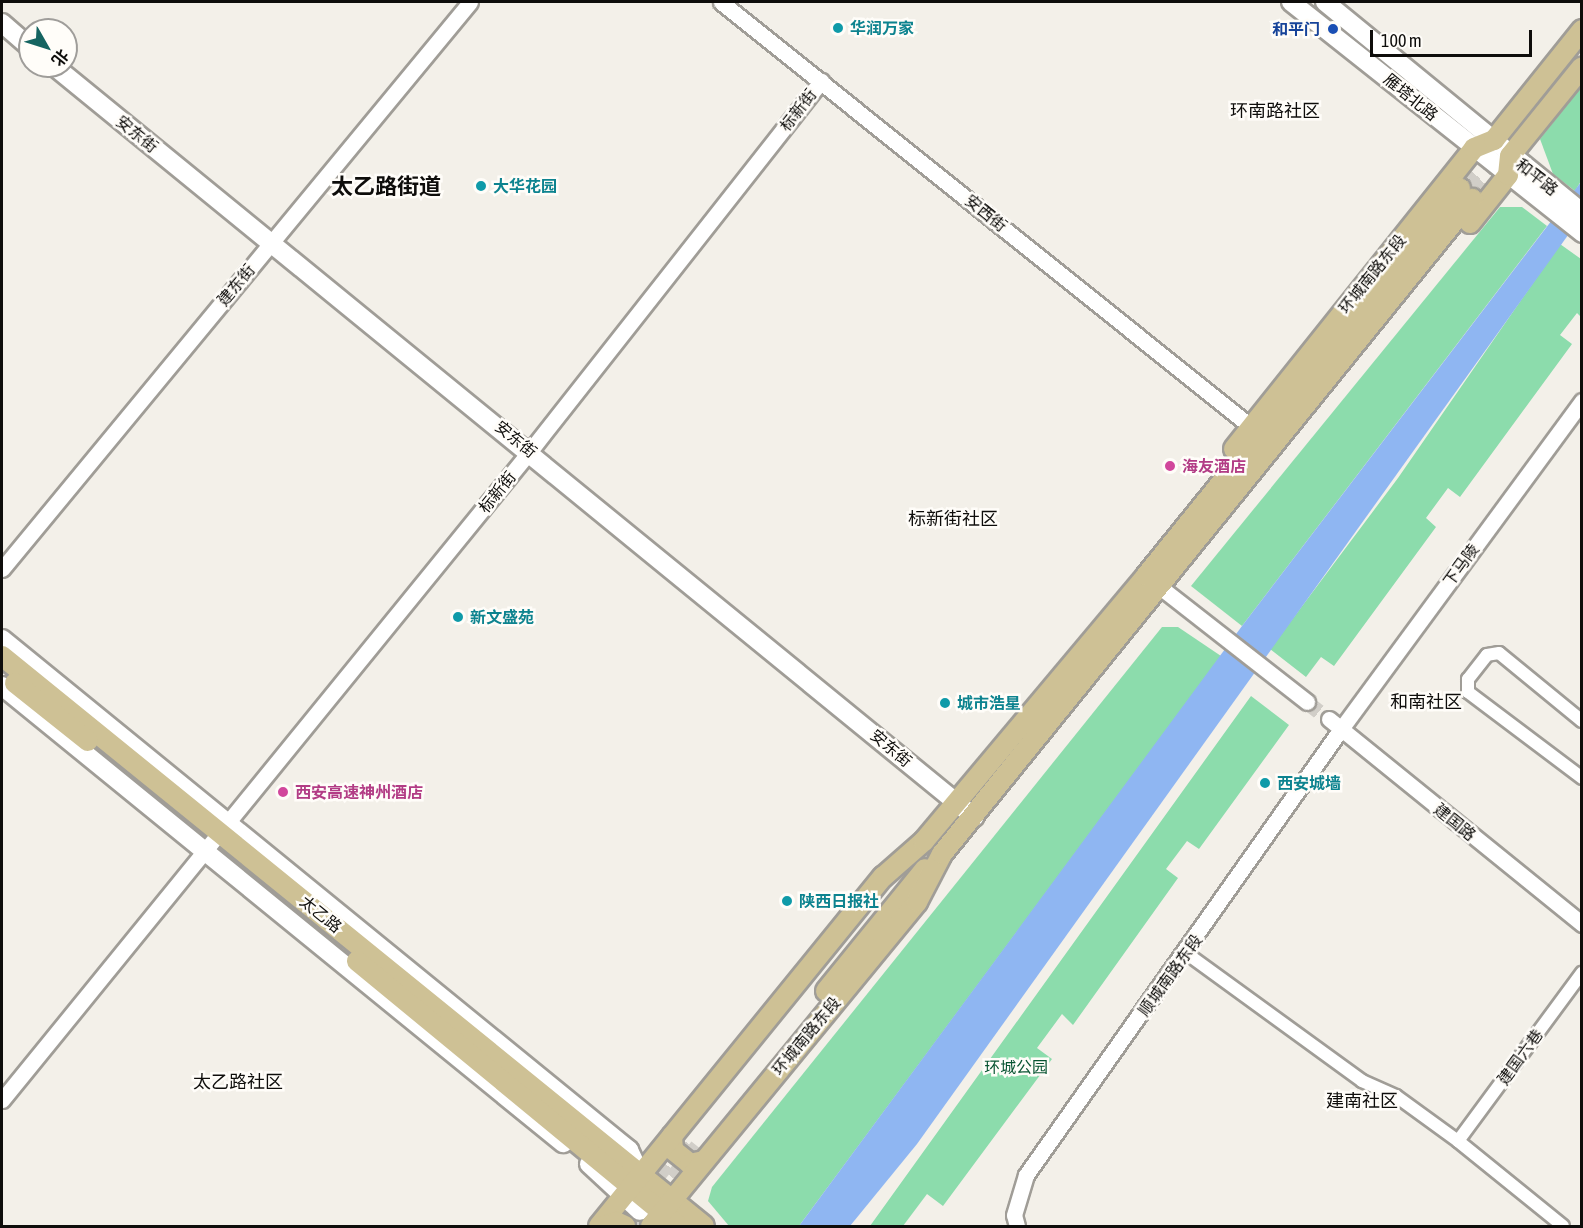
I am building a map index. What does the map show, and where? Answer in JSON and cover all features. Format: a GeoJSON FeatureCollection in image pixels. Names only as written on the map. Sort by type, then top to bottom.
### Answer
{"type":"FeatureCollection","features":[{"type":"Feature","properties":{"kind":"main road","name":"雁塔北路"},"geometry":{"type":"LineString","coordinates":[[1292,2],[1474,147],[1509,165]]}},
{"type":"Feature","properties":{"kind":"main road","name":"雁塔北路"},"geometry":{"type":"LineString","coordinates":[[1325,2],[1494,140]]}},
{"type":"Feature","properties":{"kind":"main road"},"geometry":{"type":"LineString","coordinates":[[2,23],[18,37]]}},
{"type":"Feature","properties":{"kind":"main road"},"geometry":{"type":"LineString","coordinates":[[1474,147],[1494,140],[1581,30]]}},
{"type":"Feature","properties":{"kind":"main road","name":"环城南路东段"},"geometry":{"type":"LineString","coordinates":[[655,1217],[690,1146],[883,877],[924,841],[1146,576],[1299,436],[1509,165],[1581,67]]}},
{"type":"Feature","properties":{"kind":"main road","name":"安东街"},"geometry":{"type":"LineString","coordinates":[[69,78],[530,451],[974,817]]}},
{"type":"Feature","properties":{"kind":"main road","name":"和平路"},"geometry":{"type":"LineString","coordinates":[[1494,140],[1509,165]]}},
{"type":"Feature","properties":{"kind":"main road","name":"环城南路东段"},"geometry":{"type":"LineString","coordinates":[[600,1227],[631,1184],[690,1146],[917,902],[942,854],[1162,588],[1250,426],[1474,147]]}},
{"type":"Feature","properties":{"kind":"main road"},"geometry":{"type":"LineString","coordinates":[[1509,165],[1531,183],[1581,233]]}},
{"type":"Feature","properties":{"kind":"main road","name":"和平路"},"geometry":{"type":"LineString","coordinates":[[1531,183],[1581,212]]}},
{"type":"Feature","properties":{"kind":"main road","name":"环城南路东段"},"geometry":{"type":"LineString","coordinates":[[1187,539],[1466,194]]}},
{"type":"Feature","properties":{"kind":"main road"},"geometry":{"type":"LineString","coordinates":[[2,639],[218,838],[631,1184],[655,1217],[679,1227]]}},
{"type":"Feature","properties":{"kind":"main road","name":"太乙路"},"geometry":{"type":"LineString","coordinates":[[2,656],[631,1184],[655,1217]]}},
{"type":"Feature","properties":{"kind":"main road","name":"太乙路"},"geometry":{"type":"LineString","coordinates":[[2,672],[218,838]]}},
{"type":"Feature","properties":{"kind":"main road"},"geometry":{"type":"LineString","coordinates":[[2,686],[218,838]]}},
{"type":"Feature","properties":{"kind":"main road"},"geometry":{"type":"LineString","coordinates":[[655,1217],[704,1227]]}},
{"type":"Feature","properties":{"kind":"main road"},"geometry":{"type":"LineString","coordinates":[[600,1227],[616,1222],[625,1227]]}},
{"type":"Feature","properties":{"kind":"street","name":"建东街"},"geometry":{"type":"LineString","coordinates":[[2,569],[470,2]]}},
{"type":"Feature","properties":{"kind":"street","name":"安西街"},"geometry":{"type":"LineString","coordinates":[[721,2],[1250,426]]}},
{"type":"Feature","properties":{"kind":"street","name":"标新街"},"geometry":{"type":"LineString","coordinates":[[2,1100],[218,838],[530,451],[821,81]]}},
{"type":"Feature","properties":{"kind":"street","name":"下马陵"},"geometry":{"type":"LineString","coordinates":[[1335,724],[1581,401]]}},
{"type":"Feature","properties":{"kind":"street"},"geometry":{"type":"LineString","coordinates":[[1146,576],[1307,702]]}},
{"type":"Feature","properties":{"kind":"street"},"geometry":{"type":"LineString","coordinates":[[1581,721],[1499,653],[1487,655],[1468,679],[1468,692],[1581,778]]}},
{"type":"Feature","properties":{"kind":"street","name":"建国路"},"geometry":{"type":"LineString","coordinates":[[1335,724],[1581,924]]}},
{"type":"Feature","properties":{"kind":"street","name":"顺城南路东段"},"geometry":{"type":"LineString","coordinates":[[1017,1227],[1014,1215],[1026,1175],[1186,954],[1335,724]]}},
{"type":"Feature","properties":{"kind":"street"},"geometry":{"type":"LineString","coordinates":[[1186,954],[1362,1081],[1396,1096],[1458,1141],[1563,1227]]}},
{"type":"Feature","properties":{"kind":"street","name":"建国六巷"},"geometry":{"type":"LineString","coordinates":[[1458,1141],[1581,973]]}},
{"type":"Feature","properties":{"kind":"green space"},"geometry":{"type":"Polygon","coordinates":[[[1581,87],[1581,181],[1575,191],[1553,174],[1540,139],[1581,87]]]}},
{"type":"Feature","properties":{"kind":"green space"},"geometry":{"type":"Polygon","coordinates":[[[1500,207],[1522,207],[1547,226],[1242,626],[1191,586],[1500,207]]]}},
{"type":"Feature","properties":{"kind":"green space"},"geometry":{"type":"Polygon","coordinates":[[[1560,244],[1581,259],[1581,317],[1577,313],[1560,335],[1572,344],[1460,497],[1448,488],[1426,518],[1436,527],[1334,666],[1321,657],[1306,677],[1270,649],[1398,478],[1560,244]]]}},
{"type":"Feature","properties":{"kind":"green space"},"geometry":{"type":"Polygon","coordinates":[[[1162,627],[1178,627],[1221,656],[799,1226],[729,1226],[708,1201],[712,1187],[1162,627]]]}},
{"type":"Feature","properties":{"kind":"green space","name":"环城公园"},"geometry":{"type":"Polygon","coordinates":[[[1251,696],[1289,725],[1199,849],[1187,841],[1166,869],[1178,878],[1073,1025],[1062,1014],[1037,1048],[1052,1059],[943,1206],[927,1194],[903,1226],[870,1226],[1251,696]]]}},
{"type":"Feature","properties":{"kind":"water"},"geometry":{"type":"Polygon","coordinates":[[[1581,182],[1581,217],[917,1144],[850,1226],[799,1226],[1242,626],[1581,182]]]}},
{"type":"Feature","properties":{"kind":"tunnel"},"geometry":{"type":"LineString","coordinates":[[1460,188],[1495,145]]}},
{"type":"Feature","properties":{"kind":"tunnel"},"geometry":{"type":"LineString","coordinates":[[1472,199],[1508,155]]}},
{"type":"Feature","properties":{"kind":"tunnel"},"geometry":{"type":"LineString","coordinates":[[1307,702],[1329,719]]}},
{"type":"Feature","properties":{"kind":"tunnel"},"geometry":{"type":"LineString","coordinates":[[615,1226],[686,1137]]}},
{"type":"Feature","properties":{"kind":"tunnel"},"geometry":{"type":"LineString","coordinates":[[637,1226],[699,1148]]}},
{"type":"Feature","properties":{"kind":"place","name":"华润万家"},"geometry":{"type":"Point","coordinates":[838,28]}},
{"type":"Feature","properties":{"kind":"place","name":"和平门"},"geometry":{"type":"Point","coordinates":[1333,29]}},
{"type":"Feature","properties":{"kind":"place","name":"大华花园"},"geometry":{"type":"Point","coordinates":[481,186]}},
{"type":"Feature","properties":{"kind":"place","name":"海友酒店"},"geometry":{"type":"Point","coordinates":[1170,466]}},
{"type":"Feature","properties":{"kind":"place","name":"新文盛苑"},"geometry":{"type":"Point","coordinates":[458,617]}},
{"type":"Feature","properties":{"kind":"place","name":"城市浩星"},"geometry":{"type":"Point","coordinates":[945,703]}},
{"type":"Feature","properties":{"kind":"place","name":"西安城墙"},"geometry":{"type":"Point","coordinates":[1265,783]}},
{"type":"Feature","properties":{"kind":"place","name":"西安高速神州酒店"},"geometry":{"type":"Point","coordinates":[283,792]}},
{"type":"Feature","properties":{"kind":"place","name":"陕西日报社"},"geometry":{"type":"Point","coordinates":[787,901]}},
{"type":"Feature","properties":{"kind":"district","name":"环南路社区"},"geometry":{"type":"Point","coordinates":[1275,111]}},
{"type":"Feature","properties":{"kind":"district","name":"太乙路街道"},"geometry":{"type":"Point","coordinates":[386,187]}},
{"type":"Feature","properties":{"kind":"district","name":"标新街社区"},"geometry":{"type":"Point","coordinates":[953,519]}},
{"type":"Feature","properties":{"kind":"district","name":"和南社区"},"geometry":{"type":"Point","coordinates":[1426,702]}},
{"type":"Feature","properties":{"kind":"district","name":"太乙路社区"},"geometry":{"type":"Point","coordinates":[238,1082]}},
{"type":"Feature","properties":{"kind":"district","name":"建南社区"},"geometry":{"type":"Point","coordinates":[1362,1101]}}]}
